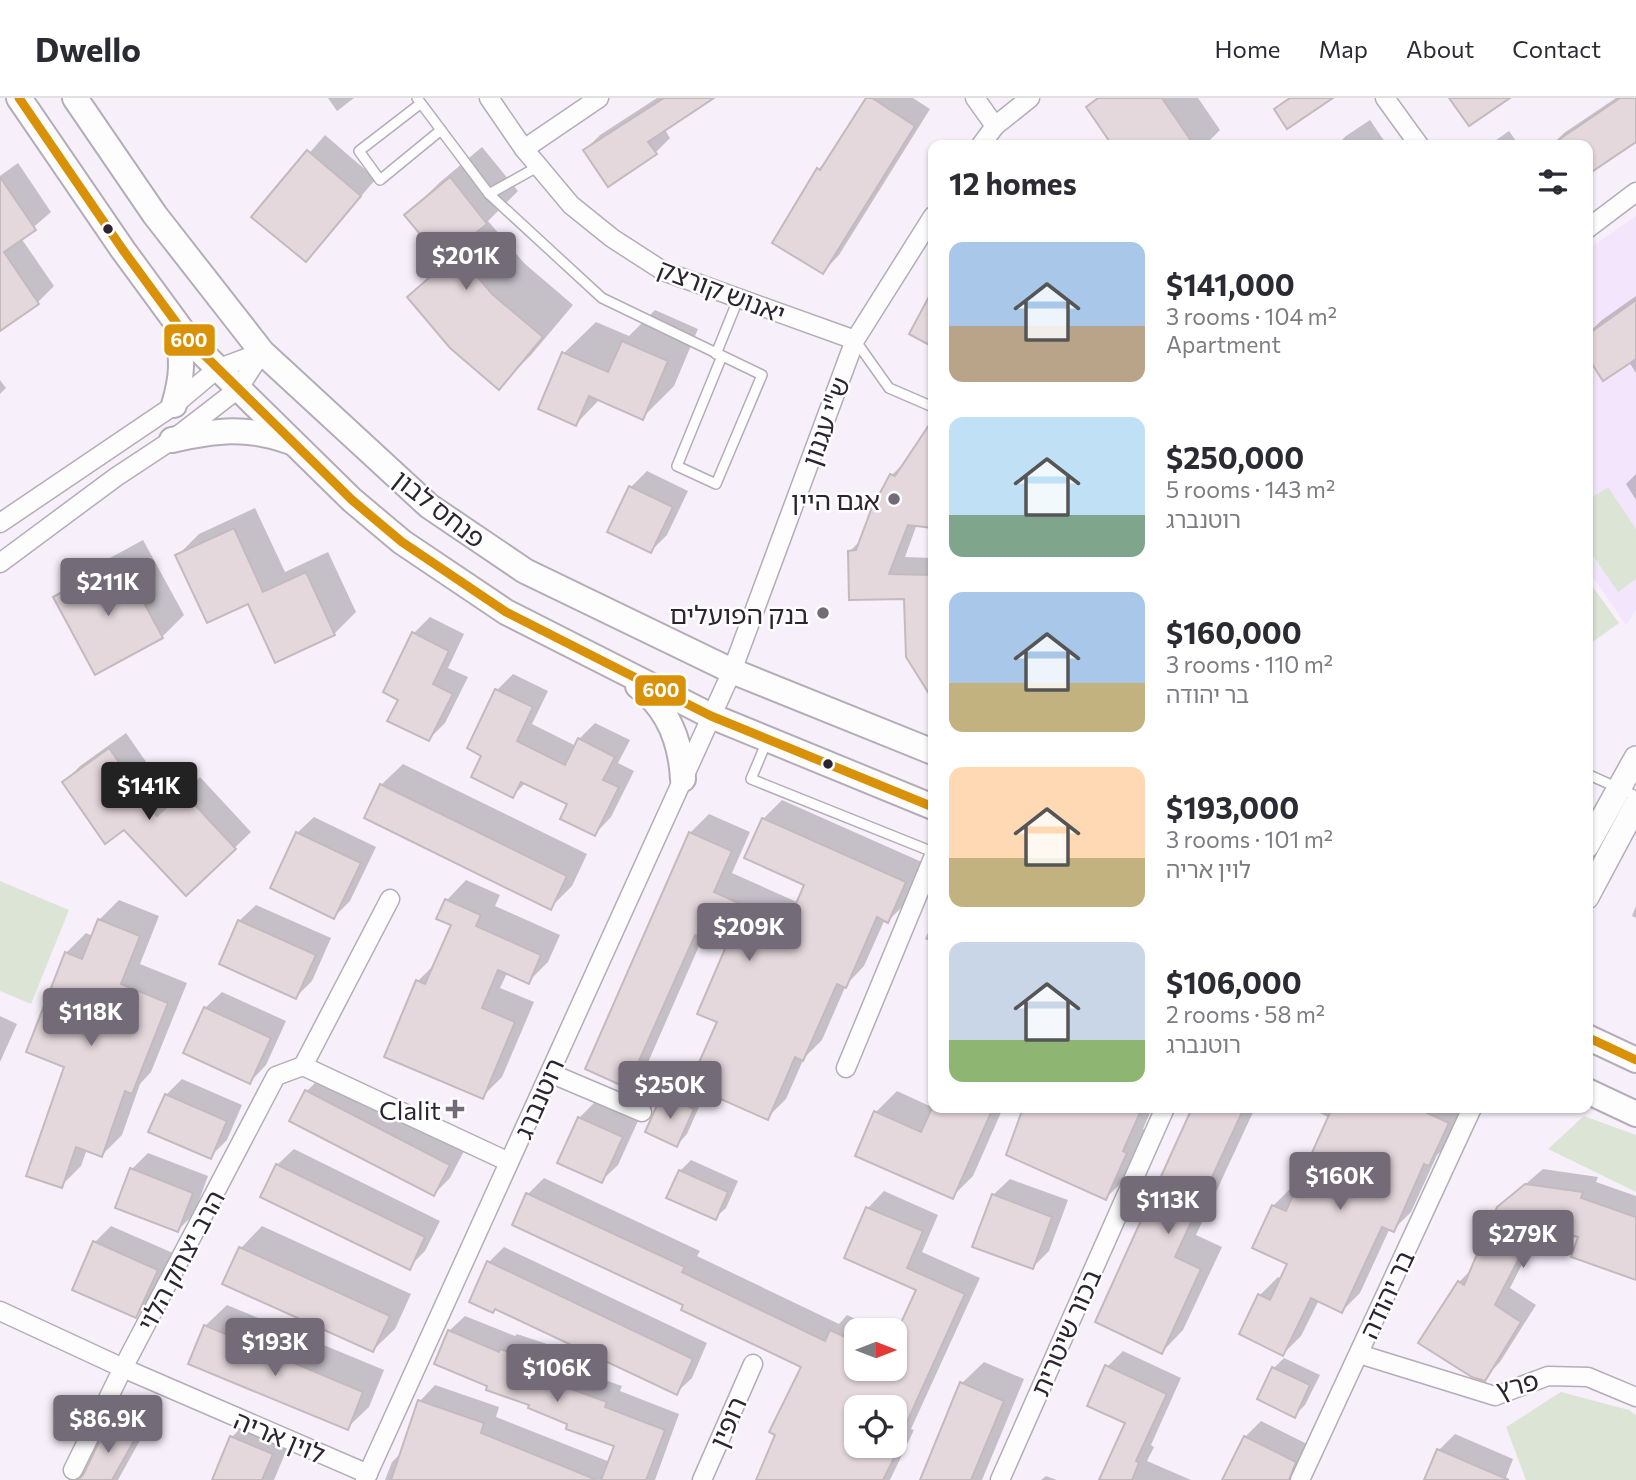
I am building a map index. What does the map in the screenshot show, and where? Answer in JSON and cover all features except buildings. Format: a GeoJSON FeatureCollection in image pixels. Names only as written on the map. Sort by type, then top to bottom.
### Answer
{"type":"FeatureCollection","features":[{"type":"Feature","properties":{"kind":"main road","name":"פנחס לבון"},"geometry":{"type":"LineString","coordinates":[[19,98],[189,340],[352,500],[402,542],[506,612],[711,716],[928,805]]}},
{"type":"Feature","properties":{"kind":"main road","name":"פנחס לבון"},"geometry":{"type":"LineString","coordinates":[[75,98],[155,215],[262,352],[429,506],[525,571],[732,671],[928,750]]}},
{"type":"Feature","properties":{"kind":"main road"},"geometry":{"type":"LineString","coordinates":[[174,320],[182,355],[180,385],[174,405]]}},
{"type":"Feature","properties":{"kind":"main road"},"geometry":{"type":"LineString","coordinates":[[172,440],[214,430],[263,434],[296,444]]}},
{"type":"Feature","properties":{"kind":"main road"},"geometry":{"type":"LineString","coordinates":[[609,664],[646,692],[663,713],[676,735],[682,756],[683,779]]}},
{"type":"Feature","properties":{"kind":"main road"},"geometry":{"type":"LineString","coordinates":[[1593,1040],[1636,1060]]}},
{"type":"Feature","properties":{"kind":"main road"},"geometry":{"type":"LineString","coordinates":[[1593,1094],[1636,1114]]}},
{"type":"Feature","properties":{"kind":"street","name":"יאנוש קורצק"},"geometry":{"type":"LineString","coordinates":[[489,98],[524,149],[571,205],[622,244],[663,271],[855,340]]}},
{"type":"Feature","properties":{"kind":"street"},"geometry":{"type":"LineString","coordinates":[[524,149],[599,98]]}},
{"type":"Feature","properties":{"kind":"street"},"geometry":{"type":"LineString","coordinates":[[975,98],[996,127]]}},
{"type":"Feature","properties":{"kind":"street"},"geometry":{"type":"LineString","coordinates":[[985,140],[1030,98]]}},
{"type":"Feature","properties":{"kind":"street"},"geometry":{"type":"LineString","coordinates":[[1393,101],[1416,140]]}},
{"type":"Feature","properties":{"kind":"street"},"geometry":{"type":"LineString","coordinates":[[1593,224],[1636,192]]}},
{"type":"Feature","properties":{"kind":"street","name":"ש\"י עגנון"},"geometry":{"type":"LineString","coordinates":[[711,716],[732,671],[855,340],[928,224]]}},
{"type":"Feature","properties":{"kind":"street"},"geometry":{"type":"LineString","coordinates":[[0,523],[174,405],[217,369],[262,352]]}},
{"type":"Feature","properties":{"kind":"street"},"geometry":{"type":"LineString","coordinates":[[0,563],[116,477],[172,440],[238,389],[262,352]]}},
{"type":"Feature","properties":{"kind":"street"},"geometry":{"type":"LineString","coordinates":[[99,455],[116,477]]}},
{"type":"Feature","properties":{"kind":"street","name":"רוטנברג"},"geometry":{"type":"LineString","coordinates":[[367,1477],[711,716]]}},
{"type":"Feature","properties":{"kind":"street"},"geometry":{"type":"LineString","coordinates":[[1593,838],[1627,792],[1636,758]]}},
{"type":"Feature","properties":{"kind":"street"},"geometry":{"type":"LineString","coordinates":[[1593,886],[1636,805]]}},
{"type":"Feature","properties":{"kind":"street"},"geometry":{"type":"LineString","coordinates":[[846,1068],[928,870]]}},
{"type":"Feature","properties":{"kind":"street"},"geometry":{"type":"LineString","coordinates":[[390,899],[303,1066],[509,1162]]}},
{"type":"Feature","properties":{"kind":"street","name":"הרב יצחק הלוי"},"geometry":{"type":"LineString","coordinates":[[73,1470],[123,1368],[276,1076],[303,1066]]}},
{"type":"Feature","properties":{"kind":"street"},"geometry":{"type":"LineString","coordinates":[[550,1073],[642,1112]]}},
{"type":"Feature","properties":{"kind":"street","name":"בכור שיטרית"},"geometry":{"type":"LineString","coordinates":[[1000,1480],[1163,1113]]}},
{"type":"Feature","properties":{"kind":"street","name":"בר יהודה"},"geometry":{"type":"LineString","coordinates":[[1300,1480],[1470,1113]]}},
{"type":"Feature","properties":{"kind":"street","name":"לוין אריה"},"geometry":{"type":"LineString","coordinates":[[0,1311],[367,1477]]}},
{"type":"Feature","properties":{"kind":"street","name":"פרץ"},"geometry":{"type":"LineString","coordinates":[[1359,1354],[1495,1396],[1548,1376],[1588,1377],[1636,1397]]}},
{"type":"Feature","properties":{"kind":"street","name":"רופין"},"geometry":{"type":"LineString","coordinates":[[702,1480],[753,1364]]}},
{"type":"Feature","properties":{"kind":"lane"},"geometry":{"type":"LineString","coordinates":[[441,130],[380,180],[359,151],[418,101],[441,130],[488,194],[603,298],[719,355],[762,375],[716,484],[677,466],[719,355],[739,298]]}},
{"type":"Feature","properties":{"kind":"lane"},"geometry":{"type":"LineString","coordinates":[[488,194],[539,166]]}},
{"type":"Feature","properties":{"kind":"lane"},"geometry":{"type":"LineString","coordinates":[[855,340],[889,388],[928,405]]}},
{"type":"Feature","properties":{"kind":"lane"},"geometry":{"type":"LineString","coordinates":[[767,740],[751,779],[928,850]]}},
{"type":"Feature","properties":{"kind":"lane"},"geometry":{"type":"LineString","coordinates":[[1593,777],[1627,792]]}},
{"type":"Feature","properties":{"kind":"shaded area"},"geometry":{"type":"Polygon","coordinates":[[[1636,216],[1636,610],[1626,625],[1593,577],[1593,246],[1636,216]]]}},
{"type":"Feature","properties":{"kind":"green space"},"geometry":{"type":"Polygon","coordinates":[[[1608,487],[1636,529],[1636,579],[1618,592],[1593,556],[1593,497],[1608,487]]]}},
{"type":"Feature","properties":{"kind":"green space"},"geometry":{"type":"Polygon","coordinates":[[[1593,587],[1619,623],[1593,642],[1593,587]]]}},
{"type":"Feature","properties":{"kind":"green space"},"geometry":{"type":"Polygon","coordinates":[[[0,881],[69,910],[31,1004],[0,991],[0,881]]]}},
{"type":"Feature","properties":{"kind":"green space"},"geometry":{"type":"Polygon","coordinates":[[[1584,1116],[1636,1135],[1636,1192],[1548,1149],[1584,1116]]]}},
{"type":"Feature","properties":{"kind":"green space"},"geometry":{"type":"Polygon","coordinates":[[[1561,1392],[1629,1410],[1636,1415],[1636,1480],[1526,1480],[1506,1427],[1561,1392]]]}},
{"type":"Feature","properties":{"kind":"transit line","name":"600"},"geometry":{"type":"LineString","coordinates":[[19,98],[123,250],[189,340],[352,500],[402,542],[506,612],[711,716],[928,805]]}},
{"type":"Feature","properties":{"kind":"transit line","name":"600"},"geometry":{"type":"LineString","coordinates":[[1593,1040],[1636,1060]]}},
{"type":"Feature","properties":{"kind":"place","name":"אגם היין"},"geometry":{"type":"Point","coordinates":[894,499]}},
{"type":"Feature","properties":{"kind":"place","name":"בנק הפועלים"},"geometry":{"type":"Point","coordinates":[823,613]}},
{"type":"Feature","properties":{"kind":"place","name":"Clalit"},"geometry":{"type":"Point","coordinates":[455,1109]}}]}
